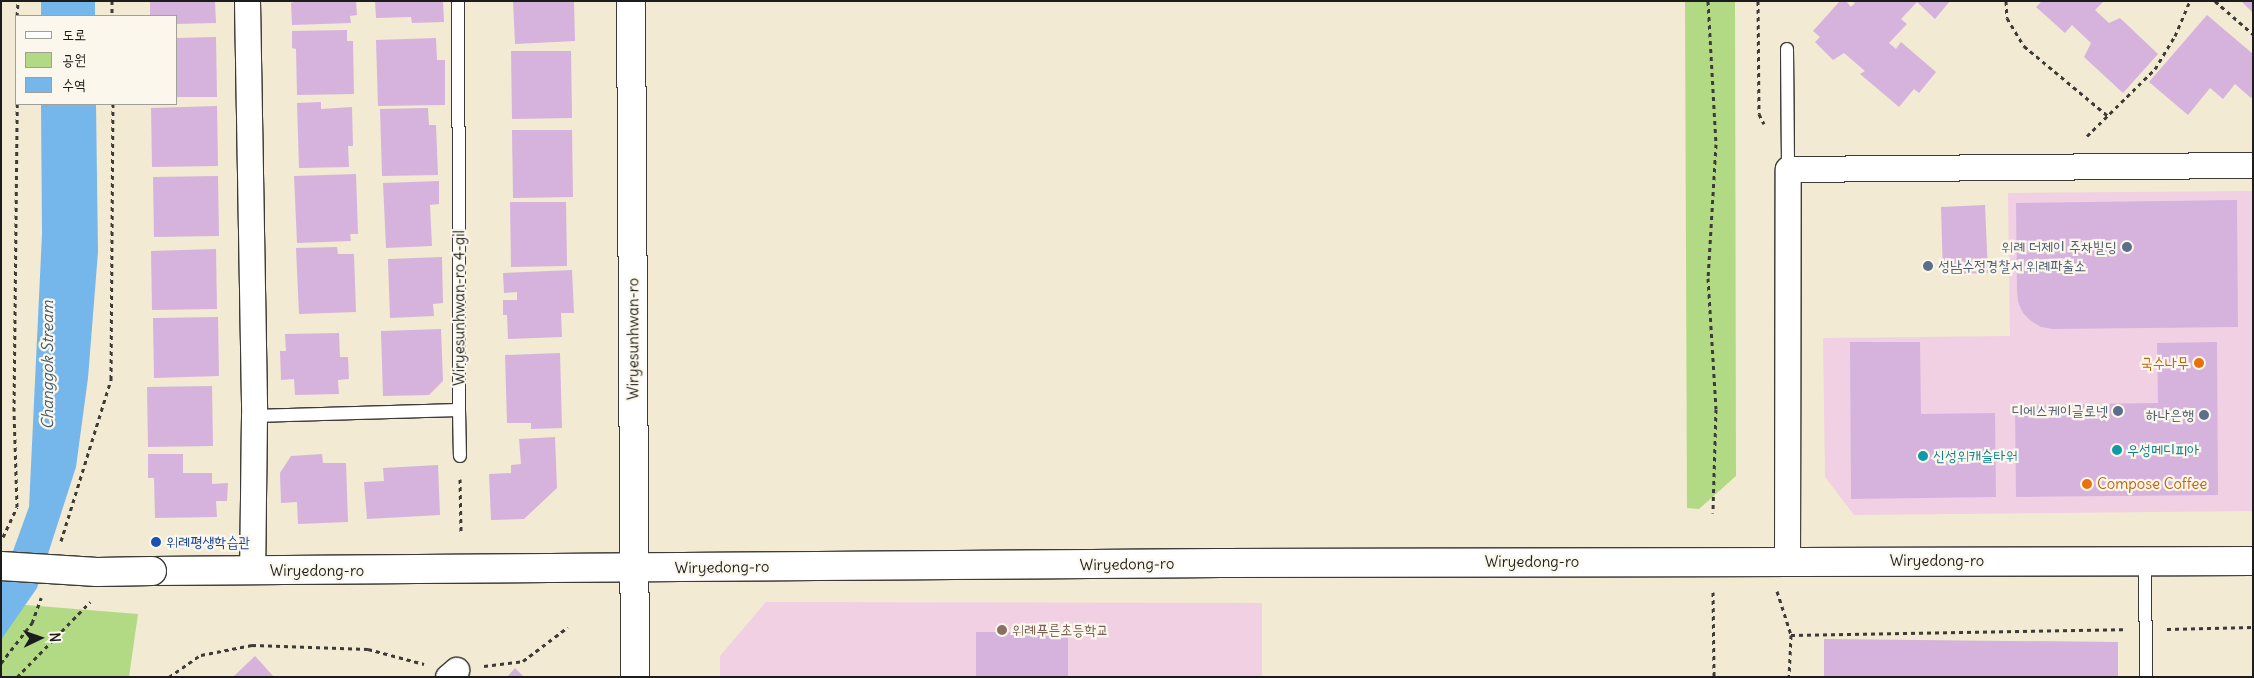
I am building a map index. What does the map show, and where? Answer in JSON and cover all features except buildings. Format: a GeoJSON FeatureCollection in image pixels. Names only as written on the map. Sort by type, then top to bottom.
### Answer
{"type":"FeatureCollection","features":[{"type":"Feature","properties":{"kind":"street"},"geometry":{"type":"LineString","coordinates":[[247,1],[254,416],[252,571]]}},
{"type":"Feature","properties":{"kind":"street","name":"Wiryesunhwan-ro"},"geometry":{"type":"LineString","coordinates":[[631,1],[634,677]]}},
{"type":"Feature","properties":{"kind":"street"},"geometry":{"type":"LineString","coordinates":[[1787,561],[1788,169],[2059,165],[2253,165]]}},
{"type":"Feature","properties":{"kind":"street","name":"Wiryedong-ro"},"geometry":{"type":"LineString","coordinates":[[1,566],[97,572],[1787,561],[2253,561]]}},
{"type":"Feature","properties":{"kind":"lane","name":"Wiryesunhwan-ro 4-gil"},"geometry":{"type":"LineString","coordinates":[[458,1],[460,456]]}},
{"type":"Feature","properties":{"kind":"lane"},"geometry":{"type":"LineString","coordinates":[[1787,49],[1788,169]]}},
{"type":"Feature","properties":{"kind":"lane"},"geometry":{"type":"LineString","coordinates":[[254,416],[459,410]]}},
{"type":"Feature","properties":{"kind":"lane"},"geometry":{"type":"LineString","coordinates":[[2145,562],[2146,677]]}},
{"type":"Feature","properties":{"kind":"path"},"geometry":{"type":"LineString","coordinates":[[17,15],[18,1]]}},
{"type":"Feature","properties":{"kind":"path"},"geometry":{"type":"LineString","coordinates":[[112,1],[112,15]]}},
{"type":"Feature","properties":{"kind":"path"},"geometry":{"type":"LineString","coordinates":[[1708,1],[1716,144],[1708,278],[1716,409],[1713,513]]}},
{"type":"Feature","properties":{"kind":"path"},"geometry":{"type":"LineString","coordinates":[[2006,1],[2007,18],[2024,46],[2108,116]]}},
{"type":"Feature","properties":{"kind":"path"},"geometry":{"type":"LineString","coordinates":[[2059,165],[2155,69],[2175,36],[2190,1]]}},
{"type":"Feature","properties":{"kind":"path"},"geometry":{"type":"LineString","coordinates":[[2215,1],[2253,34]]}},
{"type":"Feature","properties":{"kind":"path"},"geometry":{"type":"LineString","coordinates":[[1,540],[17,508],[14,410],[17,105]]}},
{"type":"Feature","properties":{"kind":"path"},"geometry":{"type":"LineString","coordinates":[[58,550],[74,504],[110,379],[113,105]]}},
{"type":"Feature","properties":{"kind":"path"},"geometry":{"type":"LineString","coordinates":[[460,456],[461,533]]}},
{"type":"Feature","properties":{"kind":"path"},"geometry":{"type":"LineString","coordinates":[[1776,590],[1791,635],[1789,677]]}},
{"type":"Feature","properties":{"kind":"path"},"geometry":{"type":"LineString","coordinates":[[1713,591],[1714,677]]}},
{"type":"Feature","properties":{"kind":"path"},"geometry":{"type":"LineString","coordinates":[[1,663],[32,623],[42,595]]}},
{"type":"Feature","properties":{"kind":"path"},"geometry":{"type":"LineString","coordinates":[[17,677],[90,602]]}},
{"type":"Feature","properties":{"kind":"path"},"geometry":{"type":"LineString","coordinates":[[169,677],[201,655],[252,645],[368,649],[452,673],[523,661],[568,627]]}},
{"type":"Feature","properties":{"kind":"path"},"geometry":{"type":"LineString","coordinates":[[1791,635],[2253,627]]}},
{"type":"Feature","properties":{"kind":"shaded area"},"geometry":{"type":"Polygon","coordinates":[[[2253,191],[2253,511],[1854,515],[1825,477],[1823,338],[2010,336],[2008,193],[2253,191]]]}},
{"type":"Feature","properties":{"kind":"shaded area","name":"위례푸른초등학교"},"geometry":{"type":"Polygon","coordinates":[[[766,602],[1262,603],[1262,677],[720,677],[720,656],[766,602]]]}},
{"type":"Feature","properties":{"kind":"green space"},"geometry":{"type":"Polygon","coordinates":[[[1685,1],[1735,1],[1736,476],[1699,509],[1687,508],[1685,1]]]}},
{"type":"Feature","properties":{"kind":"green space"},"geometry":{"type":"Polygon","coordinates":[[[1,603],[138,614],[129,677],[1,677],[1,603]]]}},
{"type":"Feature","properties":{"kind":"water"},"geometry":{"type":"Polygon","coordinates":[[[41,1],[95,1],[95,15],[41,15],[41,1]]]}},
{"type":"Feature","properties":{"kind":"water","name":"Changgok Stream"},"geometry":{"type":"Polygon","coordinates":[[[41,105],[96,105],[98,252],[88,378],[76,467],[37,588],[1,640],[1,584],[29,507],[42,234],[41,105]]]}},
{"type":"Feature","properties":{"kind":"place","name":"위례 더제이 주차빌딩"},"geometry":{"type":"Point","coordinates":[2127,247]}},
{"type":"Feature","properties":{"kind":"place","name":"성남수정경찰서 위례파출소"},"geometry":{"type":"Point","coordinates":[1928,266]}},
{"type":"Feature","properties":{"kind":"place","name":"국수나무"},"geometry":{"type":"Point","coordinates":[2199,363]}},
{"type":"Feature","properties":{"kind":"place","name":"디에스케이글로넷"},"geometry":{"type":"Point","coordinates":[2118,411]}},
{"type":"Feature","properties":{"kind":"place","name":"하나은행"},"geometry":{"type":"Point","coordinates":[2204,415]}},
{"type":"Feature","properties":{"kind":"place","name":"우성메디피아"},"geometry":{"type":"Point","coordinates":[2117,450]}},
{"type":"Feature","properties":{"kind":"place","name":"신성위캐슬타워"},"geometry":{"type":"Point","coordinates":[1923,456]}},
{"type":"Feature","properties":{"kind":"place","name":"Compose Coffee"},"geometry":{"type":"Point","coordinates":[2087,484]}},
{"type":"Feature","properties":{"kind":"place","name":"위례평생학습관"},"geometry":{"type":"Point","coordinates":[156,542]}},
{"type":"Feature","properties":{"kind":"place","name":"위례푸른초등학교"},"geometry":{"type":"Point","coordinates":[1002,630]}}]}
